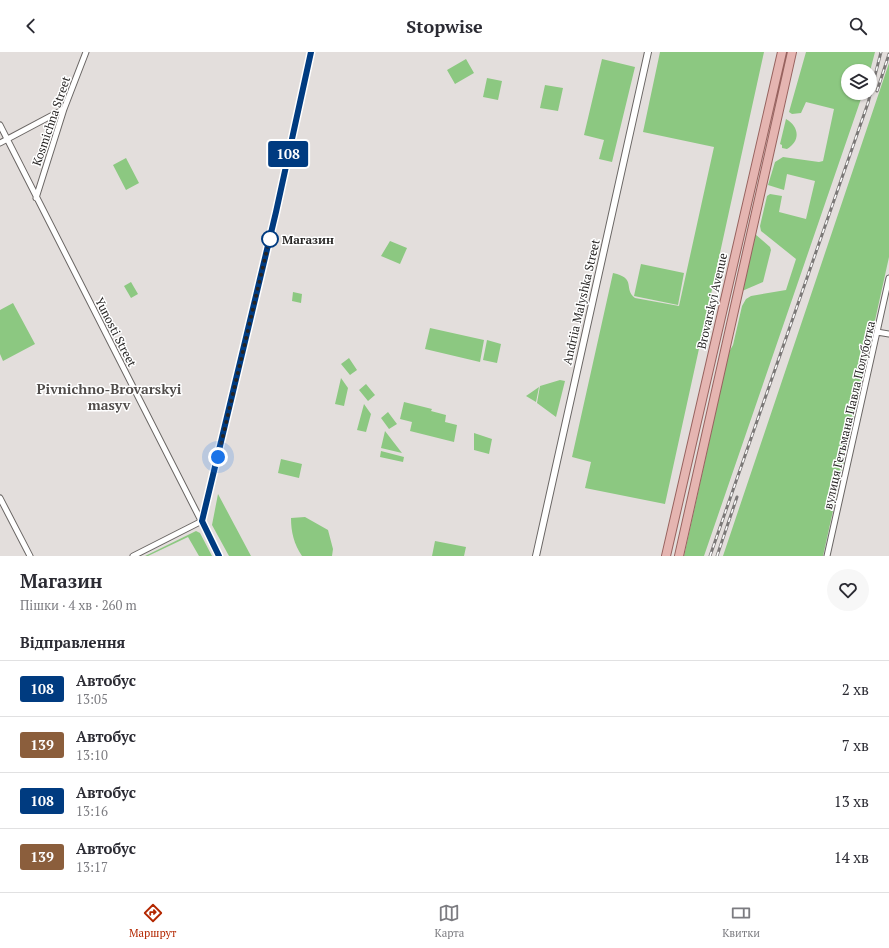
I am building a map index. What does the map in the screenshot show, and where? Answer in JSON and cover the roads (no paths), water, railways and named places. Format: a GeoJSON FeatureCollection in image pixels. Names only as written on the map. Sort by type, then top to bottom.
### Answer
{"type":"FeatureCollection","features":[{"type":"Feature","properties":{"kind":"main road","name":"Brovarskyi Avenue"},"geometry":{"type":"LineString","coordinates":[[666,556],[782,52]]}},
{"type":"Feature","properties":{"kind":"main road","name":"Brovarskyi Avenue"},"geometry":{"type":"LineString","coordinates":[[679,556],[792,52]]}},
{"type":"Feature","properties":{"kind":"street","name":"Kosmichna Street"},"geometry":{"type":"LineString","coordinates":[[36,198],[64,109],[86,52]]}},
{"type":"Feature","properties":{"kind":"street"},"geometry":{"type":"LineString","coordinates":[[133,556],[202,521],[275,219],[311,52]]}},
{"type":"Feature","properties":{"kind":"street","name":"Andriia Malyshka Street"},"geometry":{"type":"LineString","coordinates":[[536,556],[648,52]]}},
{"type":"Feature","properties":{"kind":"street"},"geometry":{"type":"LineString","coordinates":[[0,143],[64,109]]}},
{"type":"Feature","properties":{"kind":"street","name":"Yunosti Street"},"geometry":{"type":"LineString","coordinates":[[0,125],[219,556]]}},
{"type":"Feature","properties":{"kind":"street","name":"вулиця Гетьмана Павла Полуботка"},"geometry":{"type":"LineString","coordinates":[[827,556],[889,278]]}},
{"type":"Feature","properties":{"kind":"street"},"geometry":{"type":"LineString","coordinates":[[877,332],[889,334]]}},
{"type":"Feature","properties":{"kind":"street"},"geometry":{"type":"LineString","coordinates":[[0,498],[30,556]]}},
{"type":"Feature","properties":{"kind":"railway"},"geometry":{"type":"LineString","coordinates":[[710,556],[868,103],[881,52]]}},
{"type":"Feature","properties":{"kind":"railway"},"geometry":{"type":"LineString","coordinates":[[877,91],[889,54]]}},
{"type":"Feature","properties":{"kind":"railway"},"geometry":{"type":"LineString","coordinates":[[717,556],[737,497]]}},
{"type":"Feature","properties":{"kind":"place","name":"Магазин"},"geometry":{"type":"Point","coordinates":[270,239]}},
{"type":"Feature","properties":{"kind":"district","name":"Pivnichno-Brovarskyi masyv"},"geometry":{"type":"Point","coordinates":[109,396]}}]}
